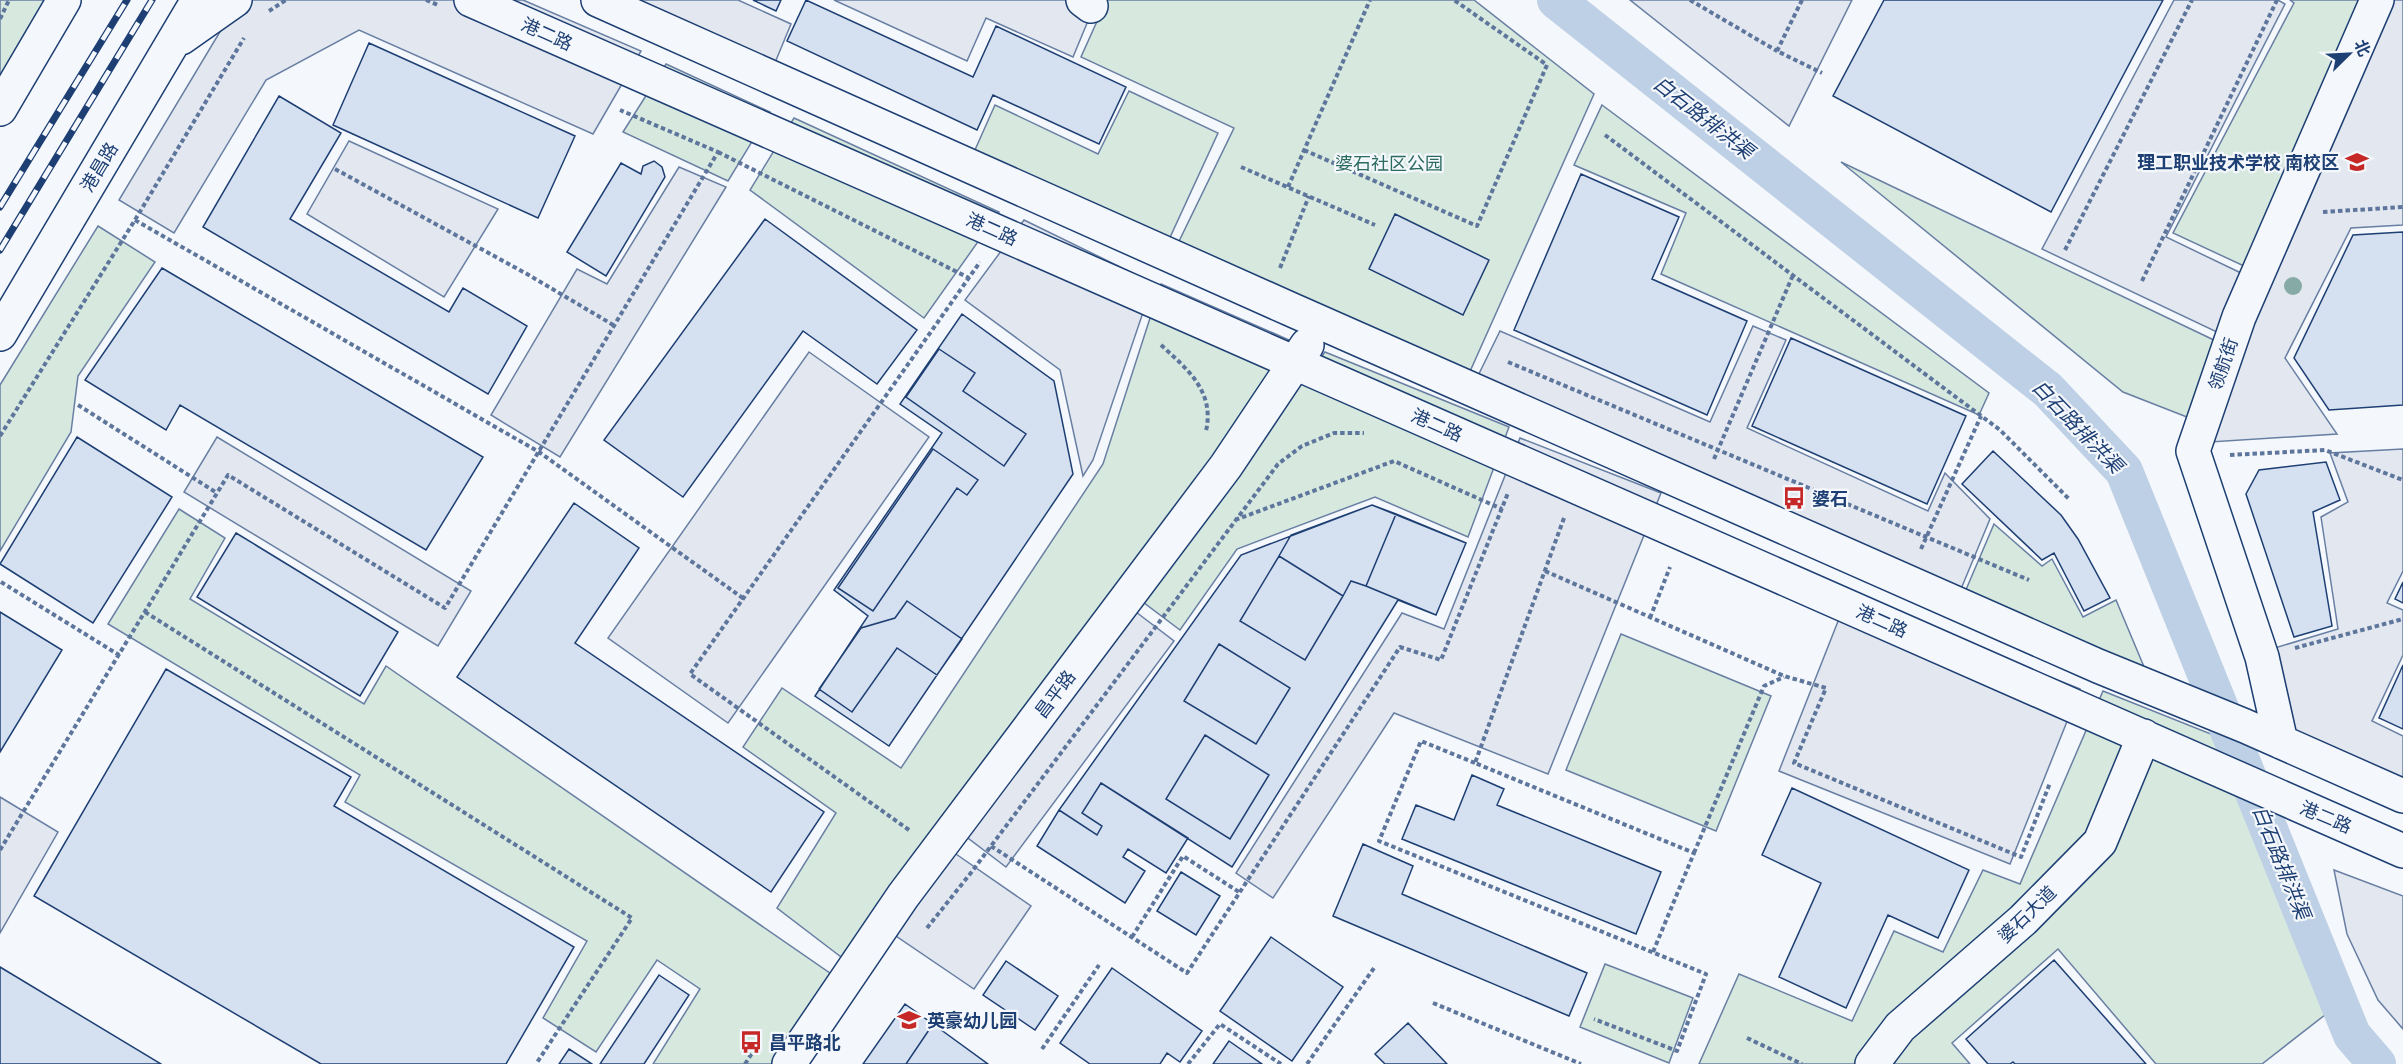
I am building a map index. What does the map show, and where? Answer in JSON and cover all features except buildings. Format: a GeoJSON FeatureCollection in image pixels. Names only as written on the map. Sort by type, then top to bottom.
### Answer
{"type":"FeatureCollection","features":[{"type":"Feature","properties":{"kind":"street"},"geometry":{"type":"LineString","coordinates":[[43,0],[46,34]]}},
{"type":"Feature","properties":{"kind":"street"},"geometry":{"type":"LineString","coordinates":[[0,109],[64,0]]}},
{"type":"Feature","properties":{"kind":"street","name":"港昌路"},"geometry":{"type":"LineString","coordinates":[[0,334],[198,0]]}},
{"type":"Feature","properties":{"kind":"street","name":"港二路"},"geometry":{"type":"LineString","coordinates":[[471,0],[2403,851]]}},
{"type":"Feature","properties":{"kind":"street"},"geometry":{"type":"LineString","coordinates":[[598,0],[2142,686],[2245,726],[2403,796]]}},
{"type":"Feature","properties":{"kind":"street","name":"领航街"},"geometry":{"type":"LineString","coordinates":[[2195,456],[2193,451],[2239,317],[2377,0]]}},
{"type":"Feature","properties":{"kind":"street"},"geometry":{"type":"LineString","coordinates":[[172,45],[249,8]]}},
{"type":"Feature","properties":{"kind":"street","name":"昌平路"},"geometry":{"type":"LineString","coordinates":[[789,1064],[903,896],[1226,466],[1321,323]]}},
{"type":"Feature","properties":{"kind":"street"},"geometry":{"type":"LineString","coordinates":[[2195,456],[2262,657],[2281,742]]}},
{"type":"Feature","properties":{"kind":"street","name":"婆石大道"},"geometry":{"type":"LineString","coordinates":[[1872,1064],[1900,1027],[2023,920],[2100,842],[2148,738]]}},
{"type":"Feature","properties":{"kind":"path"},"geometry":{"type":"LineString","coordinates":[[0,19],[9,0]]}},
{"type":"Feature","properties":{"kind":"path"},"geometry":{"type":"LineString","coordinates":[[249,8],[286,0]]}},
{"type":"Feature","properties":{"kind":"path"},"geometry":{"type":"LineString","coordinates":[[1288,187],[1370,0]]}},
{"type":"Feature","properties":{"kind":"path"},"geometry":{"type":"LineString","coordinates":[[1305,150],[1477,226],[1547,65],[1454,0]]}},
{"type":"Feature","properties":{"kind":"path"},"geometry":{"type":"LineString","coordinates":[[1690,0],[1777,51],[1822,74]]}},
{"type":"Feature","properties":{"kind":"path"},"geometry":{"type":"LineString","coordinates":[[1777,51],[1803,0]]}},
{"type":"Feature","properties":{"kind":"path"},"geometry":{"type":"LineString","coordinates":[[2065,249],[2192,0]]}},
{"type":"Feature","properties":{"kind":"path"},"geometry":{"type":"LineString","coordinates":[[2142,281],[2277,0]]}},
{"type":"Feature","properties":{"kind":"path"},"geometry":{"type":"LineString","coordinates":[[0,436],[135,220],[247,33]]}},
{"type":"Feature","properties":{"kind":"path"},"geometry":{"type":"LineString","coordinates":[[620,110],[718,152],[969,279],[690,674],[970,874]]}},
{"type":"Feature","properties":{"kind":"path"},"geometry":{"type":"LineString","coordinates":[[1605,135],[2000,430],[2069,499]]}},
{"type":"Feature","properties":{"kind":"path"},"geometry":{"type":"LineString","coordinates":[[0,850],[228,475],[445,608],[718,152]]}},
{"type":"Feature","properties":{"kind":"path"},"geometry":{"type":"LineString","coordinates":[[1240,167],[1375,225]]}},
{"type":"Feature","properties":{"kind":"path"},"geometry":{"type":"LineString","coordinates":[[335,169],[527,274],[615,326]]}},
{"type":"Feature","properties":{"kind":"path"},"geometry":{"type":"LineString","coordinates":[[1267,299],[1309,196]]}},
{"type":"Feature","properties":{"kind":"path"},"geometry":{"type":"LineString","coordinates":[[2284,214],[2403,207]]}},
{"type":"Feature","properties":{"kind":"path"},"geometry":{"type":"LineString","coordinates":[[135,220],[539,453],[744,598]]}},
{"type":"Feature","properties":{"kind":"path"},"geometry":{"type":"LineString","coordinates":[[1701,491],[1793,275]]}},
{"type":"Feature","properties":{"kind":"path"},"geometry":{"type":"LineString","coordinates":[[1508,362],[2029,580]]}},
{"type":"Feature","properties":{"kind":"path"},"geometry":{"type":"LineString","coordinates":[[78,405],[217,494]]}},
{"type":"Feature","properties":{"kind":"path"},"geometry":{"type":"LineString","coordinates":[[1907,582],[1982,416]]}},
{"type":"Feature","properties":{"kind":"path"},"geometry":{"type":"LineString","coordinates":[[920,937],[970,874],[1278,464],[1302,446],[1334,433],[1369,433]]}},
{"type":"Feature","properties":{"kind":"path"},"geometry":{"type":"LineString","coordinates":[[2195,456],[2325,450],[2403,480]]}},
{"type":"Feature","properties":{"kind":"path"},"geometry":{"type":"LineString","coordinates":[[1225,524],[1394,461],[1502,508]]}},
{"type":"Feature","properties":{"kind":"path"},"geometry":{"type":"LineString","coordinates":[[991,846],[1187,973],[1400,647],[1441,660],[1521,461]]}},
{"type":"Feature","properties":{"kind":"path"},"geometry":{"type":"LineString","coordinates":[[1475,763],[1576,486]]}},
{"type":"Feature","properties":{"kind":"path"},"geometry":{"type":"LineString","coordinates":[[1650,618],[1684,533]]}},
{"type":"Feature","properties":{"kind":"path"},"geometry":{"type":"LineString","coordinates":[[1545,571],[1784,676],[1826,688],[1794,763],[2021,857],[2050,783]]}},
{"type":"Feature","properties":{"kind":"path"},"geometry":{"type":"LineString","coordinates":[[1,582],[119,655]]}},
{"type":"Feature","properties":{"kind":"path"},"geometry":{"type":"LineString","coordinates":[[145,612],[632,918],[536,1064]]}},
{"type":"Feature","properties":{"kind":"path"},"geometry":{"type":"LineString","coordinates":[[2262,657],[2403,619]]}},
{"type":"Feature","properties":{"kind":"path"},"geometry":{"type":"LineString","coordinates":[[1653,952],[1764,686],[1784,676]]}},
{"type":"Feature","properties":{"kind":"path"},"geometry":{"type":"LineString","coordinates":[[1594,1019],[1677,1051],[1706,974],[1379,841],[1421,741],[1694,853]]}},
{"type":"Feature","properties":{"kind":"path"},"geometry":{"type":"LineString","coordinates":[[1132,937],[1183,856],[1239,892]]}},
{"type":"Feature","properties":{"kind":"path"},"geometry":{"type":"LineString","coordinates":[[1042,1049],[1099,964]]}},
{"type":"Feature","properties":{"kind":"path"},"geometry":{"type":"LineString","coordinates":[[1306,1064],[1374,968]]}},
{"type":"Feature","properties":{"kind":"path"},"geometry":{"type":"LineString","coordinates":[[1433,1003],[1581,1064]]}},
{"type":"Feature","properties":{"kind":"path"},"geometry":{"type":"LineString","coordinates":[[1188,1064],[1220,1024],[1281,1064]]}},
{"type":"Feature","properties":{"kind":"path"},"geometry":{"type":"LineString","coordinates":[[1747,1038],[1802,1064]]}},
{"type":"Feature","properties":{"kind":"green space"},"geometry":{"type":"Polygon","coordinates":[[[0,0],[50,0],[0,86],[0,0]]]}},
{"type":"Feature","properties":{"kind":"green space","name":"婆石社区公园"},"geometry":{"type":"Polygon","coordinates":[[[1094,0],[1474,0],[1594,94],[1459,396],[1166,268],[1234,128],[1081,57],[1103,8],[1094,0]]]}},
{"type":"Feature","properties":{"kind":"green space"},"geometry":{"type":"Polygon","coordinates":[[[2290,0],[2364,0],[2244,266],[2173,233],[2294,3],[2290,0]]]}},
{"type":"Feature","properties":{"kind":"green space"},"geometry":{"type":"Polygon","coordinates":[[[666,64],[770,112],[728,181],[623,132],[666,64]]]}},
{"type":"Feature","properties":{"kind":"green space"},"geometry":{"type":"Polygon","coordinates":[[[1129,91],[1218,133],[1161,257],[966,170],[995,105],[1098,154],[1129,91]]]}},
{"type":"Feature","properties":{"kind":"green space"},"geometry":{"type":"Polygon","coordinates":[[[1602,105],[1989,393],[1979,415],[1661,274],[1686,213],[1574,165],[1602,105]]]}},
{"type":"Feature","properties":{"kind":"green space"},"geometry":{"type":"Polygon","coordinates":[[[794,118],[999,212],[924,318],[750,190],[794,118]]]}},
{"type":"Feature","properties":{"kind":"green space"},"geometry":{"type":"Polygon","coordinates":[[[1841,162],[2218,342],[2192,419],[2123,392],[1841,162]]]}},
{"type":"Feature","properties":{"kind":"green space"},"geometry":{"type":"Polygon","coordinates":[[[98,226],[155,262],[78,376],[71,432],[0,551],[0,385],[98,226]]]}},
{"type":"Feature","properties":{"kind":"green space"},"geometry":{"type":"Polygon","coordinates":[[[1161,284],[1305,347],[845,960],[777,908],[836,813],[743,747],[782,688],[901,768],[1103,464],[1161,284]]]}},
{"type":"Feature","properties":{"kind":"green space"},"geometry":{"type":"Polygon","coordinates":[[[1325,352],[1509,427],[1468,537],[1375,497],[1237,549],[1180,630],[1139,599],[1325,352]]]}},
{"type":"Feature","properties":{"kind":"green space"},"geometry":{"type":"Polygon","coordinates":[[[179,509],[225,538],[190,599],[364,704],[386,666],[837,978],[777,1064],[653,1064],[700,989],[657,960],[596,1052],[543,1018],[587,941],[345,802],[360,775],[108,624],[179,509]]]}},
{"type":"Feature","properties":{"kind":"green space"},"geometry":{"type":"Polygon","coordinates":[[[1994,524],[2042,566],[2052,559],[2083,617],[2116,600],[2150,681],[1962,599],[1994,524]]]}},
{"type":"Feature","properties":{"kind":"green space"},"geometry":{"type":"Polygon","coordinates":[[[1621,634],[1771,696],[1716,831],[1566,770],[1621,634]]]}},
{"type":"Feature","properties":{"kind":"green space"},"geometry":{"type":"Polygon","coordinates":[[[2103,691],[2216,736],[2330,1011],[2262,1064],[2156,1064],[2058,949],[1952,1043],[1970,1064],[1699,1064],[1739,974],[1852,1021],[1894,931],[1943,952],[1983,870],[2020,884],[2103,691]]]}},
{"type":"Feature","properties":{"kind":"green space"},"geometry":{"type":"Polygon","coordinates":[[[1605,964],[1693,998],[1669,1063],[1580,1027],[1605,964]]]}},
{"type":"Feature","properties":{"kind":"shaded area"},"geometry":{"type":"Polygon","coordinates":[[[239,0],[523,0],[641,51],[593,134],[359,30],[266,80],[174,233],[119,200],[239,0]]]}},
{"type":"Feature","properties":{"kind":"shaded area"},"geometry":{"type":"Polygon","coordinates":[[[582,0],[738,0],[791,24],[767,82],[582,0]]]}},
{"type":"Feature","properties":{"kind":"shaded area"},"geometry":{"type":"Polygon","coordinates":[[[834,0],[1071,0],[1090,16],[1073,57],[986,18],[967,61],[834,0]]]}},
{"type":"Feature","properties":{"kind":"shaded area"},"geometry":{"type":"Polygon","coordinates":[[[1630,0],[1852,0],[1789,126],[1630,0]]]}},
{"type":"Feature","properties":{"kind":"shaded area"},"geometry":{"type":"Polygon","coordinates":[[[2174,0],[2278,0],[2285,4],[2166,237],[2243,274],[2221,334],[2042,249],[2174,0]]]}},
{"type":"Feature","properties":{"kind":"shaded area"},"geometry":{"type":"Polygon","coordinates":[[[2389,0],[2403,0],[2403,225],[2351,228],[2285,358],[2337,434],[2210,442],[2250,323],[2389,0]]]}},
{"type":"Feature","properties":{"kind":"shaded area"},"geometry":{"type":"Polygon","coordinates":[[[349,141],[498,209],[444,297],[307,214],[349,141]]]}},
{"type":"Feature","properties":{"kind":"shaded area"},"geometry":{"type":"Polygon","coordinates":[[[679,167],[726,187],[560,457],[491,415],[577,269],[607,284],[679,167]]]}},
{"type":"Feature","properties":{"kind":"shaded area"},"geometry":{"type":"Polygon","coordinates":[[[1024,220],[1153,283],[1093,460],[1083,476],[1060,370],[965,300],[1024,220]]]}},
{"type":"Feature","properties":{"kind":"shaded area"},"geometry":{"type":"Polygon","coordinates":[[[1753,326],[1786,340],[1747,428],[1928,511],[1945,473],[1990,519],[1956,601],[1469,394],[1500,331],[1710,422],[1753,326]]]}},
{"type":"Feature","properties":{"kind":"shaded area"},"geometry":{"type":"Polygon","coordinates":[[[809,352],[929,437],[728,723],[608,638],[809,352]]]}},
{"type":"Feature","properties":{"kind":"shaded area"},"geometry":{"type":"Polygon","coordinates":[[[217,437],[471,591],[438,646],[184,492],[217,437]]]}},
{"type":"Feature","properties":{"kind":"shaded area"},"geometry":{"type":"Polygon","coordinates":[[[1520,438],[1661,493],[1548,774],[1394,713],[1273,898],[1236,873],[1402,613],[1444,629],[1520,438]]]}},
{"type":"Feature","properties":{"kind":"shaded area"},"geometry":{"type":"Polygon","coordinates":[[[2403,449],[2403,571],[2387,603],[2403,610],[2403,655],[2372,721],[2403,736],[2403,797],[2300,750],[2268,650],[2338,629],[2321,517],[2348,502],[2330,453],[2403,449]]]}},
{"type":"Feature","properties":{"kind":"shaded area"},"geometry":{"type":"Polygon","coordinates":[[[1848,596],[2080,689],[2010,864],[1779,771],[1848,596]]]}},
{"type":"Feature","properties":{"kind":"shaded area"},"geometry":{"type":"Polygon","coordinates":[[[1132,609],[1174,641],[1006,867],[964,835],[1132,609]]]}},
{"type":"Feature","properties":{"kind":"shaded area"},"geometry":{"type":"Polygon","coordinates":[[[0,797],[58,832],[0,933],[0,797]]]}},
{"type":"Feature","properties":{"kind":"shaded area"},"geometry":{"type":"Polygon","coordinates":[[[953,852],[1031,906],[974,989],[896,936],[953,852]]]}},
{"type":"Feature","properties":{"kind":"shaded area"},"geometry":{"type":"Polygon","coordinates":[[[2334,870],[2403,896],[2403,1029],[2378,1000],[2347,934],[2334,870]]]}},
{"type":"Feature","properties":{"kind":"waterway","name":"白石路排洪渠"},"geometry":{"type":"LineString","coordinates":[[1556,0],[2048,390],[2124,471],[2352,1035],[2377,1064]]}},
{"type":"Feature","properties":{"kind":"railway"},"geometry":{"type":"LineString","coordinates":[[0,207],[127,0]]}},
{"type":"Feature","properties":{"kind":"railway"},"geometry":{"type":"LineString","coordinates":[[0,250],[152,0]]}},
{"type":"Feature","properties":{"kind":"place","name":"理工职业技术学校 南校区"},"geometry":{"type":"Point","coordinates":[2357,162]}},
{"type":"Feature","properties":{"kind":"place","name":"婆石"},"geometry":{"type":"Point","coordinates":[1794,498]}},
{"type":"Feature","properties":{"kind":"place","name":"英豪幼儿园"},"geometry":{"type":"Point","coordinates":[909,1020]}},
{"type":"Feature","properties":{"kind":"place","name":"昌平路北"},"geometry":{"type":"Point","coordinates":[751,1042]}}]}
